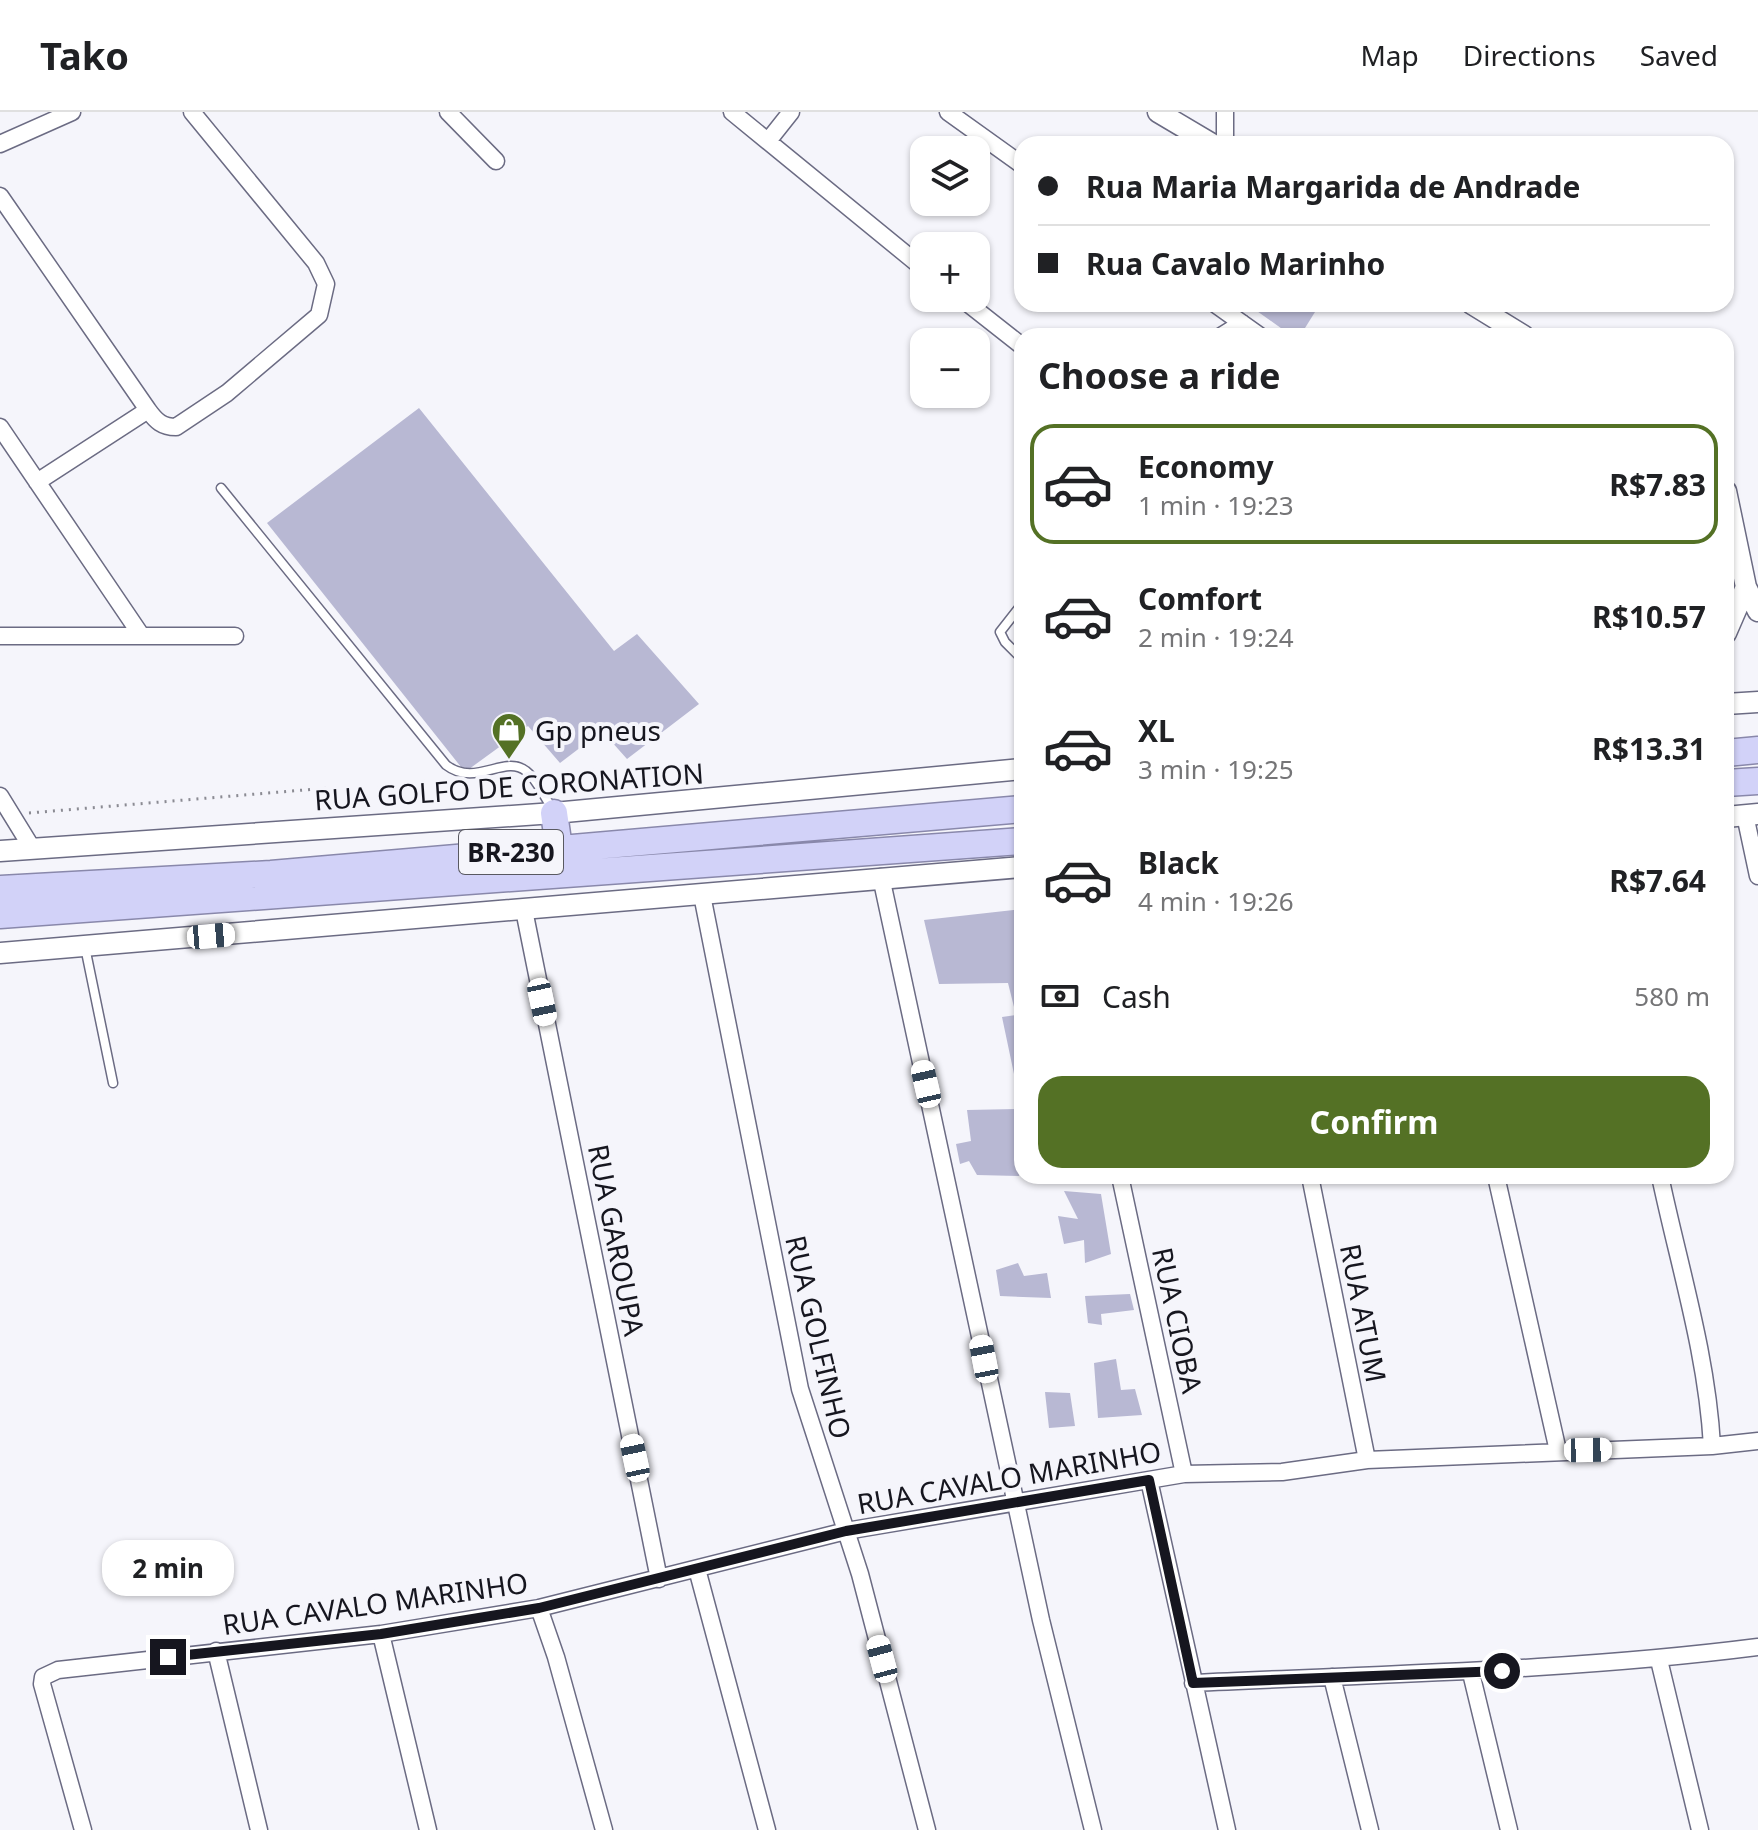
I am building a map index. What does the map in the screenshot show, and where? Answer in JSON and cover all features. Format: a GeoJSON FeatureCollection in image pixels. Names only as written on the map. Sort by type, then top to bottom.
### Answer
{"type":"FeatureCollection","features":[{"type":"Feature","properties":{"kind":"highway"},"geometry":{"type":"LineString","coordinates":[[1734,752],[1758,750]]}},
{"type":"Feature","properties":{"kind":"highway"},"geometry":{"type":"LineString","coordinates":[[1734,782],[1758,781]]}},
{"type":"Feature","properties":{"kind":"highway","name":"BR-230"},"geometry":{"type":"LineString","coordinates":[[0,889],[271,874],[1014,810]]}},
{"type":"Feature","properties":{"kind":"highway"},"geometry":{"type":"LineString","coordinates":[[554,813],[559,848]]}},
{"type":"Feature","properties":{"kind":"highway","name":"BR-230"},"geometry":{"type":"LineString","coordinates":[[0,915],[1014,842]]}},
{"type":"Feature","properties":{"kind":"street"},"geometry":{"type":"LineString","coordinates":[[0,144],[72,112]]}},
{"type":"Feature","properties":{"kind":"street"},"geometry":{"type":"LineString","coordinates":[[0,196],[148,410],[166,427],[176,427],[237,385],[319,315],[326,284],[323,274],[192,112]]}},
{"type":"Feature","properties":{"kind":"street"},"geometry":{"type":"LineString","coordinates":[[448,112],[496,161]]}},
{"type":"Feature","properties":{"kind":"street"},"geometry":{"type":"LineString","coordinates":[[732,112],[910,258]]}},
{"type":"Feature","properties":{"kind":"street"},"geometry":{"type":"LineString","coordinates":[[768,141],[791,112]]}},
{"type":"Feature","properties":{"kind":"street"},"geometry":{"type":"LineString","coordinates":[[948,112],[1014,159]]}},
{"type":"Feature","properties":{"kind":"street"},"geometry":{"type":"LineString","coordinates":[[1158,112],[1198,136]]}},
{"type":"Feature","properties":{"kind":"street"},"geometry":{"type":"LineString","coordinates":[[1225,112],[1225,136]]}},
{"type":"Feature","properties":{"kind":"street"},"geometry":{"type":"LineString","coordinates":[[979,312],[1014,340]]}},
{"type":"Feature","properties":{"kind":"street"},"geometry":{"type":"LineString","coordinates":[[1226,312],[1249,328]]}},
{"type":"Feature","properties":{"kind":"street"},"geometry":{"type":"LineString","coordinates":[[1485,312],[1511,328]]}},
{"type":"Feature","properties":{"kind":"street"},"geometry":{"type":"LineString","coordinates":[[1234,328],[1242,323]]}},
{"type":"Feature","properties":{"kind":"street"},"geometry":{"type":"LineString","coordinates":[[37,482],[148,410]]}},
{"type":"Feature","properties":{"kind":"street"},"geometry":{"type":"LineString","coordinates":[[0,427],[141,635]]}},
{"type":"Feature","properties":{"kind":"street"},"geometry":{"type":"LineString","coordinates":[[1734,529],[1746,587],[1758,611]]}},
{"type":"Feature","properties":{"kind":"street"},"geometry":{"type":"LineString","coordinates":[[1734,615],[1746,587]]}},
{"type":"Feature","properties":{"kind":"street"},"geometry":{"type":"LineString","coordinates":[[0,636],[235,636]]}},
{"type":"Feature","properties":{"kind":"street"},"geometry":{"type":"LineString","coordinates":[[1734,704],[1758,702]]}},
{"type":"Feature","properties":{"kind":"street","name":"RUA GOLFO DE CORONATION"},"geometry":{"type":"LineString","coordinates":[[0,851],[554,813],[1014,770]]}},
{"type":"Feature","properties":{"kind":"street"},"geometry":{"type":"LineString","coordinates":[[0,796],[5,815],[32,848]]}},
{"type":"Feature","properties":{"kind":"street"},"geometry":{"type":"LineString","coordinates":[[1743,815],[1758,876]]}},
{"type":"Feature","properties":{"kind":"street"},"geometry":{"type":"LineString","coordinates":[[0,953],[1014,868]]}},
{"type":"Feature","properties":{"kind":"street"},"geometry":{"type":"LineString","coordinates":[[881,877],[1070,1749],[1093,1830]]}},
{"type":"Feature","properties":{"kind":"street","name":"RUA GOLFINHO"},"geometry":{"type":"LineString","coordinates":[[702,895],[800,1389],[846,1531],[927,1830]]}},
{"type":"Feature","properties":{"kind":"street","name":"RUA GAROUPA"},"geometry":{"type":"LineString","coordinates":[[524,910],[659,1579]]}},
{"type":"Feature","properties":{"kind":"street","name":"RUA CIOBA"},"geometry":{"type":"LineString","coordinates":[[1122,1184],[1184,1474]]}},
{"type":"Feature","properties":{"kind":"street","name":"RUA ATUM"},"geometry":{"type":"LineString","coordinates":[[1312,1184],[1367,1460]]}},
{"type":"Feature","properties":{"kind":"street"},"geometry":{"type":"LineString","coordinates":[[1498,1184],[1558,1451]]}},
{"type":"Feature","properties":{"kind":"street"},"geometry":{"type":"LineString","coordinates":[[1662,1184],[1696,1327],[1710,1404],[1712,1446]]}},
{"type":"Feature","properties":{"kind":"street","name":"RUA CAVALO MARINHO"},"geometry":{"type":"LineString","coordinates":[[83,1830],[42,1684],[43,1677],[58,1670],[381,1634],[539,1608],[846,1531],[1184,1474],[1282,1472],[1367,1460],[1712,1446],[1758,1441]]}},
{"type":"Feature","properties":{"kind":"street"},"geometry":{"type":"LineString","coordinates":[[1149,1480],[1227,1830]]}},
{"type":"Feature","properties":{"kind":"street"},"geometry":{"type":"LineString","coordinates":[[697,1569],[767,1830]]}},
{"type":"Feature","properties":{"kind":"street"},"geometry":{"type":"LineString","coordinates":[[539,1608],[604,1830]]}},
{"type":"Feature","properties":{"kind":"street"},"geometry":{"type":"LineString","coordinates":[[381,1634],[428,1830]]}},
{"type":"Feature","properties":{"kind":"street"},"geometry":{"type":"LineString","coordinates":[[1193,1683],[1471,1673],[1659,1660],[1758,1647]]}},
{"type":"Feature","properties":{"kind":"street"},"geometry":{"type":"LineString","coordinates":[[216,1651],[259,1830]]}},
{"type":"Feature","properties":{"kind":"street"},"geometry":{"type":"LineString","coordinates":[[1659,1660],[1700,1830]]}},
{"type":"Feature","properties":{"kind":"street"},"geometry":{"type":"LineString","coordinates":[[1471,1673],[1509,1830]]}},
{"type":"Feature","properties":{"kind":"street"},"geometry":{"type":"LineString","coordinates":[[1332,1677],[1370,1830]]}},
{"type":"Feature","properties":{"kind":"lane"},"geometry":{"type":"LineString","coordinates":[[221,488],[446,765],[456,773],[471,776],[514,765],[526,771],[554,813]]}},
{"type":"Feature","properties":{"kind":"lane"},"geometry":{"type":"LineString","coordinates":[[1014,614],[1000,632],[1014,651]]}},
{"type":"Feature","properties":{"kind":"lane"},"geometry":{"type":"LineString","coordinates":[[85,946],[113,1083]]}},
{"type":"Feature","properties":{"kind":"path"},"geometry":{"type":"LineString","coordinates":[[5,815],[328,788]]}},
{"type":"Feature","properties":{"kind":"building"},"geometry":{"type":"Polygon","coordinates":[[[1258,312],[1315,312],[1305,328],[1281,328],[1258,312]]]}},
{"type":"Feature","properties":{"kind":"building"},"geometry":{"type":"Polygon","coordinates":[[[419,408],[614,651],[637,634],[699,704],[627,759],[602,731],[560,763],[528,726],[465,772],[267,523],[419,408]]]}},
{"type":"Feature","properties":{"kind":"building"},"geometry":{"type":"Polygon","coordinates":[[[1014,910],[1014,1007],[1008,983],[939,984],[924,920],[1014,910]]]}},
{"type":"Feature","properties":{"kind":"building"},"geometry":{"type":"Polygon","coordinates":[[[1014,1015],[1014,1074],[1002,1017],[1014,1015]]]}},
{"type":"Feature","properties":{"kind":"building"},"geometry":{"type":"Polygon","coordinates":[[[1014,1109],[1014,1176],[977,1175],[969,1161],[960,1164],[956,1144],[971,1141],[967,1110],[1014,1109]]]}},
{"type":"Feature","properties":{"kind":"building"},"geometry":{"type":"Polygon","coordinates":[[[1064,1191],[1101,1194],[1111,1254],[1085,1263],[1084,1240],[1064,1244],[1058,1216],[1078,1219],[1064,1191]]]}},
{"type":"Feature","properties":{"kind":"building"},"geometry":{"type":"Polygon","coordinates":[[[1018,1263],[1024,1276],[1047,1273],[1051,1298],[1000,1296],[996,1270],[1018,1263]]]}},
{"type":"Feature","properties":{"kind":"building"},"geometry":{"type":"Polygon","coordinates":[[[1130,1294],[1134,1310],[1101,1314],[1102,1325],[1088,1323],[1085,1296],[1130,1294]]]}},
{"type":"Feature","properties":{"kind":"building"},"geometry":{"type":"Polygon","coordinates":[[[1116,1359],[1121,1390],[1135,1389],[1142,1415],[1098,1418],[1094,1363],[1116,1359]]]}},
{"type":"Feature","properties":{"kind":"building"},"geometry":{"type":"Polygon","coordinates":[[[1045,1392],[1070,1393],[1075,1426],[1049,1428],[1045,1392]]]}},
{"type":"Feature","properties":{"kind":"place","name":"Gp pneus"},"geometry":{"type":"Point","coordinates":[509,761]}},
{"type":"Feature","properties":{"kind":"route"},"geometry":{"type":"LineString","coordinates":[[168,1657],[381,1634],[539,1608],[846,1531],[1149,1480],[1193,1683],[1502,1671]]}}]}
